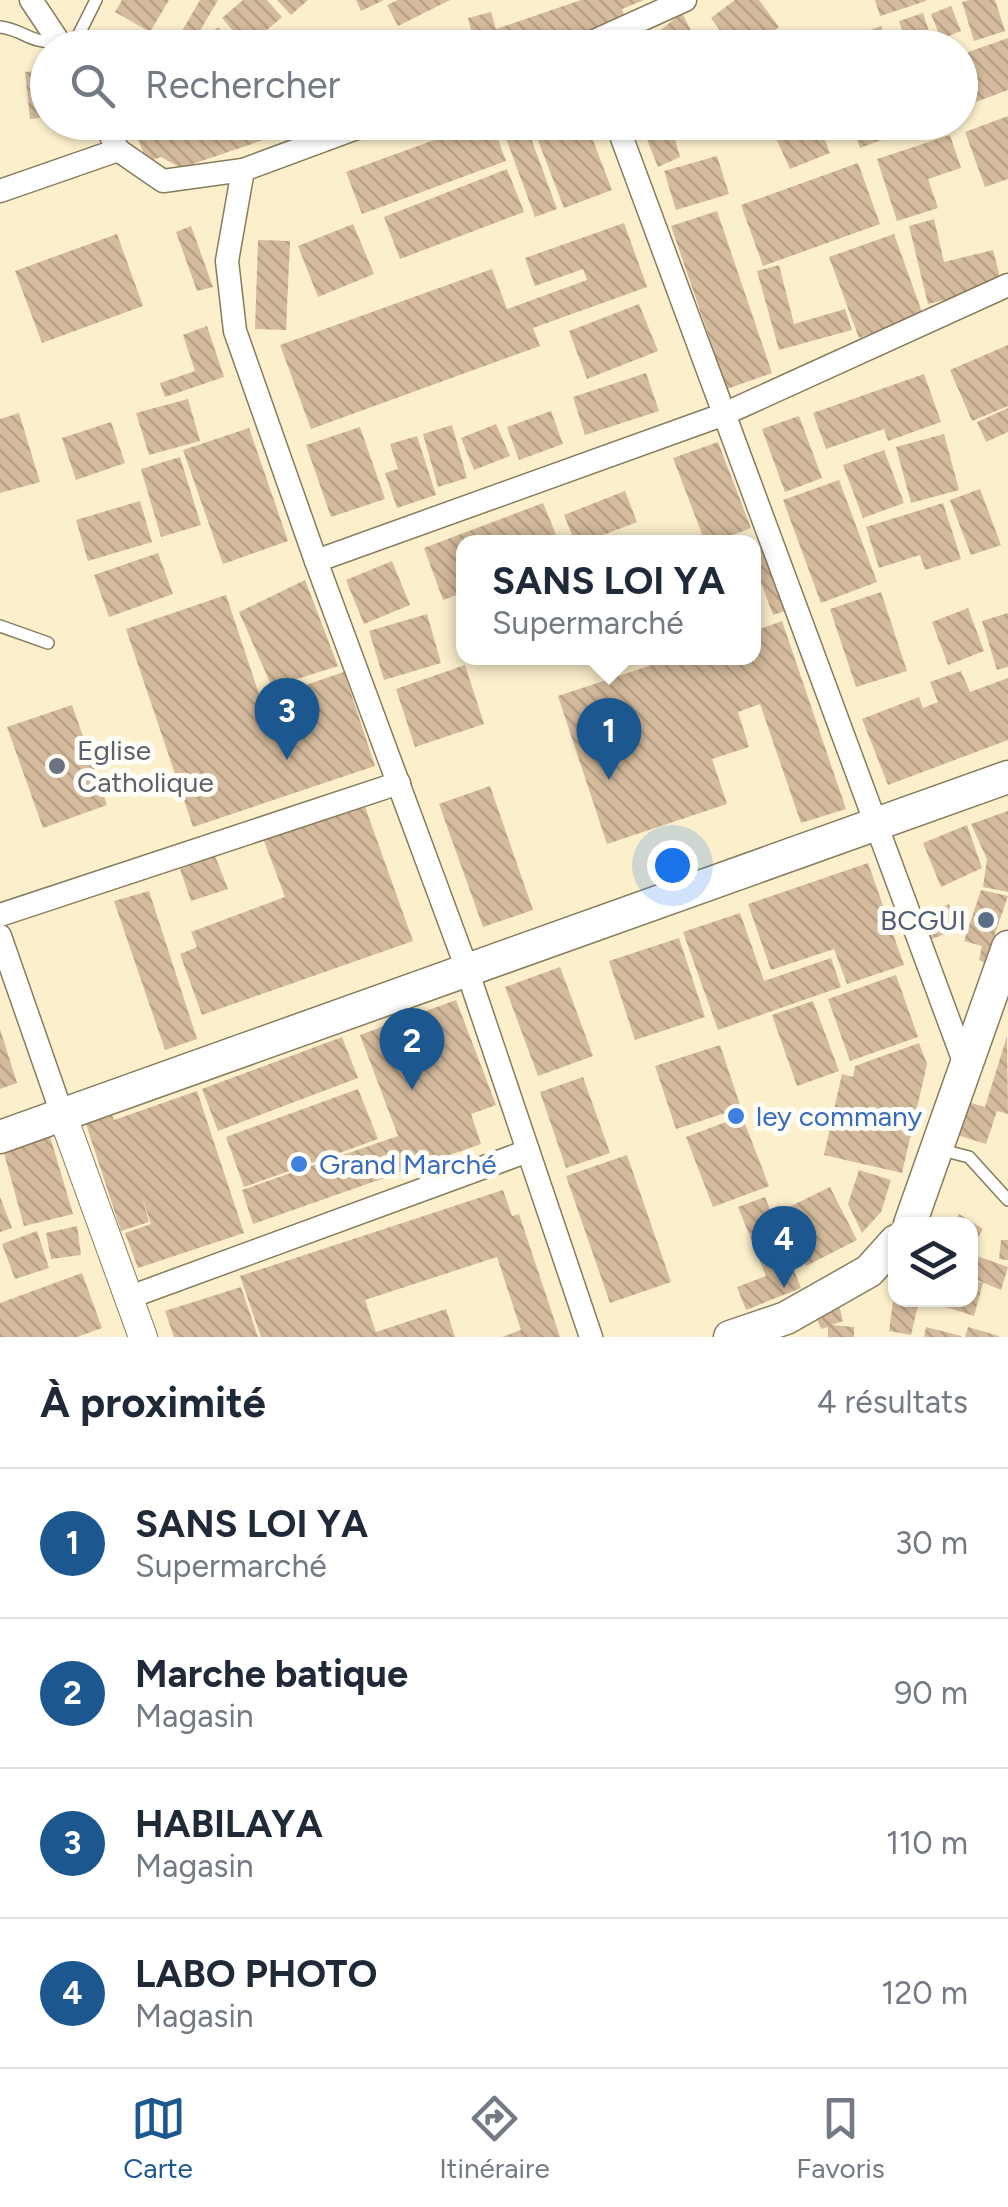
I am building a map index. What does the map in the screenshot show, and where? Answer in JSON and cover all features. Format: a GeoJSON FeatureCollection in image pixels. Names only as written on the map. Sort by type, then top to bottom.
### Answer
{"type":"FeatureCollection","features":[{"type":"Feature","properties":{"kind":"main road"},"geometry":{"type":"LineString","coordinates":[[0,1137],[1008,777]]}},
{"type":"Feature","properties":{"kind":"main road"},"geometry":{"type":"LineString","coordinates":[[913,1217],[1008,947]]}},
{"type":"Feature","properties":{"kind":"main road"},"geometry":{"type":"LineString","coordinates":[[730,1337],[786,1318],[869,1270],[888,1250]]}},
{"type":"Feature","properties":{"kind":"street"},"geometry":{"type":"LineString","coordinates":[[31,0],[53,30]]}},
{"type":"Feature","properties":{"kind":"street"},"geometry":{"type":"LineString","coordinates":[[620,30],[686,0]]}},
{"type":"Feature","properties":{"kind":"street"},"geometry":{"type":"LineString","coordinates":[[113,140],[118,150],[163,180],[243,170],[325,140]]}},
{"type":"Feature","properties":{"kind":"street"},"geometry":{"type":"LineString","coordinates":[[623,140],[966,1066]]}},
{"type":"Feature","properties":{"kind":"street"},"geometry":{"type":"LineString","coordinates":[[0,191],[118,150]]}},
{"type":"Feature","properties":{"kind":"street"},"geometry":{"type":"LineString","coordinates":[[243,170],[226,261],[235,331],[466,969],[591,1337]]}},
{"type":"Feature","properties":{"kind":"street"},"geometry":{"type":"LineString","coordinates":[[316,561],[722,415],[1008,285]]}},
{"type":"Feature","properties":{"kind":"street"},"geometry":{"type":"LineString","coordinates":[[0,914],[399,782]]}},
{"type":"Feature","properties":{"kind":"street"},"geometry":{"type":"LineString","coordinates":[[0,936],[143,1337]]}},
{"type":"Feature","properties":{"kind":"street"},"geometry":{"type":"LineString","coordinates":[[130,1296],[528,1151]]}},
{"type":"Feature","properties":{"kind":"lane"},"geometry":{"type":"LineString","coordinates":[[76,30],[96,0]]}},
{"type":"Feature","properties":{"kind":"lane"},"geometry":{"type":"LineString","coordinates":[[0,26],[30,39]]}},
{"type":"Feature","properties":{"kind":"lane"},"geometry":{"type":"LineString","coordinates":[[0,626],[48,643]]}},
{"type":"Feature","properties":{"kind":"lane"},"geometry":{"type":"LineString","coordinates":[[938,1149],[969,1156],[1008,1200]]}},
{"type":"Feature","properties":{"kind":"building"},"geometry":{"type":"Polygon","coordinates":[[[122,0],[169,0],[151,30],[115,12],[122,0]]]}},
{"type":"Feature","properties":{"kind":"building"},"geometry":{"type":"Polygon","coordinates":[[[200,0],[218,0],[200,30],[183,30],[200,0]]]}},
{"type":"Feature","properties":{"kind":"building"},"geometry":{"type":"Polygon","coordinates":[[[243,0],[267,0],[282,17],[267,30],[232,30],[222,18],[243,0]]]}},
{"type":"Feature","properties":{"kind":"building"},"geometry":{"type":"Polygon","coordinates":[[[277,0],[308,0],[291,15],[277,0]]]}},
{"type":"Feature","properties":{"kind":"building"},"geometry":{"type":"Polygon","coordinates":[[[356,0],[384,0],[361,11],[356,0]]]}},
{"type":"Feature","properties":{"kind":"building"},"geometry":{"type":"Polygon","coordinates":[[[398,0],[450,0],[398,26],[387,5],[398,0]]]}},
{"type":"Feature","properties":{"kind":"building"},"geometry":{"type":"Polygon","coordinates":[[[581,0],[644,0],[622,9],[625,18],[590,30],[471,30],[468,18],[491,12],[496,29],[581,0]]]}},
{"type":"Feature","properties":{"kind":"building"},"geometry":{"type":"Polygon","coordinates":[[[735,0],[759,0],[779,27],[720,30],[711,18],[735,0]]]}},
{"type":"Feature","properties":{"kind":"building"},"geometry":{"type":"Polygon","coordinates":[[[875,0],[926,0],[926,1],[880,16],[875,0]]]}},
{"type":"Feature","properties":{"kind":"building"},"geometry":{"type":"Polygon","coordinates":[[[995,0],[1005,31],[978,40],[978,30],[971,30],[962,2],[995,0]]]}},
{"type":"Feature","properties":{"kind":"building"},"geometry":{"type":"Polygon","coordinates":[[[951,6],[961,30],[937,30],[931,14],[951,6]]]}},
{"type":"Feature","properties":{"kind":"building"},"geometry":{"type":"Polygon","coordinates":[[[682,13],[691,30],[661,30],[682,13]]]}},
{"type":"Feature","properties":{"kind":"building"},"geometry":{"type":"Polygon","coordinates":[[[923,13],[928,30],[902,30],[899,21],[923,13]]]}},
{"type":"Feature","properties":{"kind":"building"},"geometry":{"type":"Polygon","coordinates":[[[1008,38],[1008,90],[978,101],[978,49],[1008,38]]]}},
{"type":"Feature","properties":{"kind":"building"},"geometry":{"type":"Polygon","coordinates":[[[25,72],[30,72],[30,119],[25,72]]]}},
{"type":"Feature","properties":{"kind":"building"},"geometry":{"type":"Polygon","coordinates":[[[1008,116],[1008,179],[985,187],[968,140],[978,140],[978,127],[1008,116]]]}},
{"type":"Feature","properties":{"kind":"building"},"geometry":{"type":"Polygon","coordinates":[[[138,140],[263,140],[181,168],[161,157],[147,162],[138,140]]]}},
{"type":"Feature","properties":{"kind":"building"},"geometry":{"type":"Polygon","coordinates":[[[434,140],[498,140],[506,161],[362,214],[346,172],[434,140]]]}},
{"type":"Feature","properties":{"kind":"building"},"geometry":{"type":"Polygon","coordinates":[[[507,140],[532,140],[557,209],[535,217],[507,140]]]}},
{"type":"Feature","properties":{"kind":"building"},"geometry":{"type":"Polygon","coordinates":[[[538,140],[593,140],[612,190],[564,208],[538,140]]]}},
{"type":"Feature","properties":{"kind":"building"},"geometry":{"type":"Polygon","coordinates":[[[647,140],[675,140],[680,157],[658,167],[647,140]]]}},
{"type":"Feature","properties":{"kind":"building"},"geometry":{"type":"Polygon","coordinates":[[[777,140],[825,140],[830,153],[790,169],[777,140]]]}},
{"type":"Feature","properties":{"kind":"building"},"geometry":{"type":"Polygon","coordinates":[[[857,140],[881,140],[860,148],[857,140]]]}},
{"type":"Feature","properties":{"kind":"building"},"geometry":{"type":"Polygon","coordinates":[[[935,140],[952,140],[961,168],[928,179],[938,208],[897,221],[877,159],[935,140]]]}},
{"type":"Feature","properties":{"kind":"building"},"geometry":{"type":"Polygon","coordinates":[[[717,156],[729,194],[676,210],[664,171],[717,156]]]}},
{"type":"Feature","properties":{"kind":"building"},"geometry":{"type":"Polygon","coordinates":[[[858,163],[880,224],[763,266],[741,205],[858,163]]]}},
{"type":"Feature","properties":{"kind":"building"},"geometry":{"type":"Polygon","coordinates":[[[507,169],[524,212],[400,259],[384,217],[507,169]]]}},
{"type":"Feature","properties":{"kind":"building"},"geometry":{"type":"Polygon","coordinates":[[[717,211],[772,373],[727,389],[671,226],[717,211]]]}},
{"type":"Feature","properties":{"kind":"building"},"geometry":{"type":"Polygon","coordinates":[[[934,219],[944,262],[993,250],[1002,286],[928,304],[909,226],[934,219]]]}},
{"type":"Feature","properties":{"kind":"building"},"geometry":{"type":"Polygon","coordinates":[[[624,223],[647,287],[533,328],[540,346],[311,429],[280,345],[492,269],[507,309],[587,280],[583,269],[535,286],[525,258],[624,223]]]}},
{"type":"Feature","properties":{"kind":"building"},"geometry":{"type":"Polygon","coordinates":[[[353,224],[374,274],[318,297],[298,246],[353,224]]]}},
{"type":"Feature","properties":{"kind":"building"},"geometry":{"type":"Polygon","coordinates":[[[191,226],[213,287],[197,291],[176,232],[191,226]]]}},
{"type":"Feature","properties":{"kind":"building"},"geometry":{"type":"Polygon","coordinates":[[[117,234],[143,306],[42,343],[15,271],[117,234]]]}},
{"type":"Feature","properties":{"kind":"building"},"geometry":{"type":"Polygon","coordinates":[[[894,234],[923,315],[859,338],[829,257],[894,234]]]}},
{"type":"Feature","properties":{"kind":"building"},"geometry":{"type":"Polygon","coordinates":[[[258,240],[290,241],[286,330],[255,329],[258,240]]]}},
{"type":"Feature","properties":{"kind":"building"},"geometry":{"type":"Polygon","coordinates":[[[779,265],[794,324],[845,309],[852,330],[779,350],[757,271],[779,265]]]}},
{"type":"Feature","properties":{"kind":"building"},"geometry":{"type":"Polygon","coordinates":[[[639,304],[658,351],[587,379],[569,331],[639,304]]]}},
{"type":"Feature","properties":{"kind":"building"},"geometry":{"type":"Polygon","coordinates":[[[207,326],[224,377],[165,397],[160,383],[195,371],[183,335],[207,326]]]}},
{"type":"Feature","properties":{"kind":"building"},"geometry":{"type":"Polygon","coordinates":[[[1008,345],[1008,406],[972,421],[950,370],[1008,345]]]}},
{"type":"Feature","properties":{"kind":"building"},"geometry":{"type":"Polygon","coordinates":[[[646,373],[659,411],[585,435],[573,397],[646,373]]]}},
{"type":"Feature","properties":{"kind":"building"},"geometry":{"type":"Polygon","coordinates":[[[924,374],[941,422],[888,441],[884,429],[826,449],[813,413],[924,374]]]}},
{"type":"Feature","properties":{"kind":"building"},"geometry":{"type":"Polygon","coordinates":[[[188,399],[200,441],[149,455],[136,413],[188,399]]]}},
{"type":"Feature","properties":{"kind":"building"},"geometry":{"type":"Polygon","coordinates":[[[1008,408],[1008,432],[986,442],[977,422],[1008,408]]]}},
{"type":"Feature","properties":{"kind":"building"},"geometry":{"type":"Polygon","coordinates":[[[551,411],[563,444],[519,460],[507,427],[551,411]]]}},
{"type":"Feature","properties":{"kind":"building"},"geometry":{"type":"Polygon","coordinates":[[[19,413],[40,482],[0,493],[0,419],[19,413]]]}},
{"type":"Feature","properties":{"kind":"building"},"geometry":{"type":"Polygon","coordinates":[[[799,416],[822,478],[785,492],[762,429],[799,416]]]}},
{"type":"Feature","properties":{"kind":"building"},"geometry":{"type":"Polygon","coordinates":[[[111,422],[125,463],[76,480],[62,438],[111,422]]]}},
{"type":"Feature","properties":{"kind":"building"},"geometry":{"type":"Polygon","coordinates":[[[496,424],[510,456],[474,470],[461,438],[496,424]]]}},
{"type":"Feature","properties":{"kind":"building"},"geometry":{"type":"Polygon","coordinates":[[[452,425],[467,478],[438,487],[423,434],[452,425]]]}},
{"type":"Feature","properties":{"kind":"building"},"geometry":{"type":"Polygon","coordinates":[[[360,427],[385,499],[331,517],[306,445],[360,427]]]}},
{"type":"Feature","properties":{"kind":"building"},"geometry":{"type":"Polygon","coordinates":[[[249,428],[288,541],[223,564],[183,450],[249,428]]]}},
{"type":"Feature","properties":{"kind":"building"},"geometry":{"type":"Polygon","coordinates":[[[944,434],[959,490],[911,503],[896,447],[944,434]]]}},
{"type":"Feature","properties":{"kind":"building"},"geometry":{"type":"Polygon","coordinates":[[[417,436],[436,495],[397,508],[385,473],[398,469],[390,444],[417,436]]]}},
{"type":"Feature","properties":{"kind":"building"},"geometry":{"type":"Polygon","coordinates":[[[718,442],[751,528],[732,535],[702,535],[673,458],[718,442]]]}},
{"type":"Feature","properties":{"kind":"building"},"geometry":{"type":"Polygon","coordinates":[[[884,450],[904,503],[863,518],[843,465],[884,450]]]}},
{"type":"Feature","properties":{"kind":"building"},"geometry":{"type":"Polygon","coordinates":[[[180,457],[201,525],[161,537],[141,469],[180,457]]]}},
{"type":"Feature","properties":{"kind":"building"},"geometry":{"type":"Polygon","coordinates":[[[839,480],[877,582],[821,603],[783,500],[839,480]]]}},
{"type":"Feature","properties":{"kind":"building"},"geometry":{"type":"Polygon","coordinates":[[[980,489],[1001,545],[971,555],[950,500],[980,489]]]}},
{"type":"Feature","properties":{"kind":"building"},"geometry":{"type":"Polygon","coordinates":[[[625,491],[637,522],[603,535],[572,535],[564,515],[625,491]]]}},
{"type":"Feature","properties":{"kind":"building"},"geometry":{"type":"Polygon","coordinates":[[[140,501],[152,542],[88,561],[76,520],[140,501]]]}},
{"type":"Feature","properties":{"kind":"building"},"geometry":{"type":"Polygon","coordinates":[[[543,503],[556,535],[458,535],[543,503]]]}},
{"type":"Feature","properties":{"kind":"building"},"geometry":{"type":"Polygon","coordinates":[[[943,503],[961,559],[925,570],[920,555],[879,568],[866,527],[943,503]]]}},
{"type":"Feature","properties":{"kind":"building"},"geometry":{"type":"Polygon","coordinates":[[[456,536],[456,595],[443,600],[424,548],[456,536]]]}},
{"type":"Feature","properties":{"kind":"building"},"geometry":{"type":"Polygon","coordinates":[[[765,548],[788,610],[773,615],[761,582],[761,549],[765,548]]]}},
{"type":"Feature","properties":{"kind":"building"},"geometry":{"type":"Polygon","coordinates":[[[158,553],[173,594],[109,617],[94,575],[158,553]]]}},
{"type":"Feature","properties":{"kind":"building"},"geometry":{"type":"Polygon","coordinates":[[[392,561],[410,605],[364,624],[346,580],[392,561]]]}},
{"type":"Feature","properties":{"kind":"building"},"geometry":{"type":"Polygon","coordinates":[[[305,580],[338,666],[272,687],[239,612],[305,580]]]}},
{"type":"Feature","properties":{"kind":"building"},"geometry":{"type":"Polygon","coordinates":[[[881,592],[907,671],[856,687],[830,609],[881,592]]]}},
{"type":"Feature","properties":{"kind":"building"},"geometry":{"type":"Polygon","coordinates":[[[226,595],[261,700],[344,672],[375,766],[193,827],[126,629],[226,595]]]}},
{"type":"Feature","properties":{"kind":"building"},"geometry":{"type":"Polygon","coordinates":[[[968,608],[984,651],[948,665],[932,622],[968,608]]]}},
{"type":"Feature","properties":{"kind":"building"},"geometry":{"type":"Polygon","coordinates":[[[1008,613],[1008,667],[997,670],[982,621],[1008,613]]]}},
{"type":"Feature","properties":{"kind":"building"},"geometry":{"type":"Polygon","coordinates":[[[427,614],[441,663],[384,680],[369,631],[427,614]]]}},
{"type":"Feature","properties":{"kind":"building"},"geometry":{"type":"Polygon","coordinates":[[[782,621],[846,809],[801,823],[760,704],[738,712],[749,747],[712,759],[727,804],[607,844],[558,696],[652,665],[761,665],[761,628],[782,621]]]}},
{"type":"Feature","properties":{"kind":"building"},"geometry":{"type":"Polygon","coordinates":[[[465,665],[484,724],[415,747],[396,689],[465,665]]]}},
{"type":"Feature","properties":{"kind":"building"},"geometry":{"type":"Polygon","coordinates":[[[961,671],[970,692],[1008,678],[1008,740],[888,785],[862,719],[919,697],[923,708],[938,702],[930,682],[961,671]]]}},
{"type":"Feature","properties":{"kind":"building","name":"Eglise Catholique"},"geometry":{"type":"Polygon","coordinates":[[[72,705],[107,805],[43,828],[7,727],[72,705]]]}},
{"type":"Feature","properties":{"kind":"building"},"geometry":{"type":"Polygon","coordinates":[[[490,786],[533,910],[483,927],[439,804],[490,786]]]}},
{"type":"Feature","properties":{"kind":"building"},"geometry":{"type":"Polygon","coordinates":[[[364,804],[413,941],[202,1015],[180,954],[197,947],[191,932],[285,897],[263,838],[364,804]]]}},
{"type":"Feature","properties":{"kind":"building"},"geometry":{"type":"Polygon","coordinates":[[[1008,811],[1008,892],[983,887],[987,859],[971,824],[1008,811]]]}},
{"type":"Feature","properties":{"kind":"building"},"geometry":{"type":"Polygon","coordinates":[[[967,825],[982,868],[941,887],[923,843],[967,825]]]}},
{"type":"Feature","properties":{"kind":"building"},"geometry":{"type":"Polygon","coordinates":[[[215,856],[228,889],[191,901],[180,869],[215,856]]]}},
{"type":"Feature","properties":{"kind":"building"},"geometry":{"type":"Polygon","coordinates":[[[868,863],[904,965],[847,984],[834,949],[771,970],[748,904],[868,863]]]}},
{"type":"Feature","properties":{"kind":"building","name":"BCGUI"},"geometry":{"type":"Polygon","coordinates":[[[981,890],[1008,896],[985,963],[979,960],[982,946],[964,941],[981,890]]]}},
{"type":"Feature","properties":{"kind":"building"},"geometry":{"type":"Polygon","coordinates":[[[149,891],[197,1039],[165,1050],[114,901],[149,891]]]}},
{"type":"Feature","properties":{"kind":"building"},"geometry":{"type":"Polygon","coordinates":[[[949,904],[959,929],[926,941],[917,916],[949,904]]]}},
{"type":"Feature","properties":{"kind":"building"},"geometry":{"type":"Polygon","coordinates":[[[740,913],[764,981],[831,958],[841,987],[718,1030],[683,932],[740,913]]]}},
{"type":"Feature","properties":{"kind":"building"},"geometry":{"type":"Polygon","coordinates":[[[679,938],[705,1017],[635,1040],[609,961],[679,938]]]}},
{"type":"Feature","properties":{"kind":"building"},"geometry":{"type":"Polygon","coordinates":[[[560,967],[593,1056],[538,1076],[505,987],[560,967]]]}},
{"type":"Feature","properties":{"kind":"building"},"geometry":{"type":"Polygon","coordinates":[[[896,975],[918,1037],[850,1061],[828,999],[896,975]]]}},
{"type":"Feature","properties":{"kind":"building"},"geometry":{"type":"Polygon","coordinates":[[[456,1000],[496,1105],[471,1114],[481,1144],[253,1224],[242,1190],[398,1136],[360,1035],[456,1000]]]}},
{"type":"Feature","properties":{"kind":"building"},"geometry":{"type":"Polygon","coordinates":[[[813,1001],[839,1071],[797,1086],[772,1015],[813,1001]]]}},
{"type":"Feature","properties":{"kind":"building"},"geometry":{"type":"Polygon","coordinates":[[[0,1029],[17,1083],[0,1089],[0,1029]]]}},
{"type":"Feature","properties":{"kind":"building"},"geometry":{"type":"Polygon","coordinates":[[[1007,1036],[1008,1114],[997,1111],[986,1144],[957,1135],[968,1102],[985,1107],[1007,1036]]]}},
{"type":"Feature","properties":{"kind":"building"},"geometry":{"type":"Polygon","coordinates":[[[342,1037],[358,1078],[218,1131],[202,1089],[342,1037]]]}},
{"type":"Feature","properties":{"kind":"building"},"geometry":{"type":"Polygon","coordinates":[[[919,1043],[927,1064],[902,1173],[824,1155],[842,1074],[853,1077],[855,1066],[919,1043]]]}},
{"type":"Feature","properties":{"kind":"building"},"geometry":{"type":"Polygon","coordinates":[[[720,1045],[741,1108],[676,1129],[655,1066],[720,1045]]]}},
{"type":"Feature","properties":{"kind":"building"},"geometry":{"type":"Polygon","coordinates":[[[583,1077],[610,1153],[566,1168],[540,1092],[583,1077]]]}},
{"type":"Feature","properties":{"kind":"building"},"geometry":{"type":"Polygon","coordinates":[[[358,1089],[378,1139],[244,1187],[226,1137],[358,1089]]]}},
{"type":"Feature","properties":{"kind":"building"},"geometry":{"type":"Polygon","coordinates":[[[197,1091],[244,1233],[138,1268],[125,1233],[151,1224],[142,1196],[149,1222],[121,1231],[86,1124],[112,1115],[114,1120],[197,1091]]]}},
{"type":"Feature","properties":{"kind":"building"},"geometry":{"type":"Polygon","coordinates":[[[742,1116],[769,1186],[713,1207],[686,1137],[742,1116]]]}},
{"type":"Feature","properties":{"kind":"building"},"geometry":{"type":"Polygon","coordinates":[[[49,1133],[73,1214],[24,1226],[2,1146],[49,1133]]]}},
{"type":"Feature","properties":{"kind":"building"},"geometry":{"type":"Polygon","coordinates":[[[627,1155],[671,1282],[610,1303],[566,1176],[627,1155]]]}},
{"type":"Feature","properties":{"kind":"building"},"geometry":{"type":"Polygon","coordinates":[[[859,1170],[891,1180],[881,1212],[862,1233],[848,1204],[859,1170]]]}},
{"type":"Feature","properties":{"kind":"building"},"geometry":{"type":"Polygon","coordinates":[[[830,1187],[857,1240],[806,1266],[779,1212],[830,1187]]]}},
{"type":"Feature","properties":{"kind":"building"},"geometry":{"type":"Polygon","coordinates":[[[503,1190],[512,1216],[519,1214],[560,1337],[502,1337],[521,1330],[497,1257],[365,1300],[376,1332],[446,1309],[455,1337],[261,1337],[240,1276],[503,1190]]]}},
{"type":"Feature","properties":{"kind":"building"},"geometry":{"type":"Polygon","coordinates":[[[0,1197],[12,1228],[0,1232],[0,1197]]]}},
{"type":"Feature","properties":{"kind":"building"},"geometry":{"type":"Polygon","coordinates":[[[765,1197],[801,1288],[746,1310],[737,1287],[766,1276],[738,1207],[765,1197]]]}},
{"type":"Feature","properties":{"kind":"building"},"geometry":{"type":"Polygon","coordinates":[[[77,1226],[81,1255],[51,1259],[46,1233],[77,1226]]]}},
{"type":"Feature","properties":{"kind":"building"},"geometry":{"type":"Polygon","coordinates":[[[37,1231],[49,1268],[15,1279],[2,1244],[37,1231]]]}},
{"type":"Feature","properties":{"kind":"building"},"geometry":{"type":"Polygon","coordinates":[[[1001,1240],[1008,1240],[1008,1260],[999,1259],[1001,1240]]]}},
{"type":"Feature","properties":{"kind":"building"},"geometry":{"type":"Polygon","coordinates":[[[978,1256],[1008,1267],[1001,1290],[978,1280],[978,1256]]]}},
{"type":"Feature","properties":{"kind":"building"},"geometry":{"type":"Polygon","coordinates":[[[82,1273],[102,1328],[77,1337],[0,1337],[0,1303],[82,1273]]]}},
{"type":"Feature","properties":{"kind":"building"},"geometry":{"type":"Polygon","coordinates":[[[241,1287],[258,1337],[174,1337],[165,1311],[241,1287]]]}},
{"type":"Feature","properties":{"kind":"building"},"geometry":{"type":"Polygon","coordinates":[[[839,1305],[843,1321],[832,1325],[854,1327],[854,1337],[828,1337],[828,1327],[821,1329],[815,1314],[839,1305]]]}},
{"type":"Feature","properties":{"kind":"building"},"geometry":{"type":"Polygon","coordinates":[[[892,1307],[918,1307],[911,1335],[889,1331],[892,1307]]]}},
{"type":"Feature","properties":{"kind":"building"},"geometry":{"type":"Polygon","coordinates":[[[946,1307],[976,1307],[974,1316],[946,1307]]]}},
{"type":"Feature","properties":{"kind":"building"},"geometry":{"type":"Polygon","coordinates":[[[926,1327],[961,1336],[961,1337],[924,1337],[926,1327]]]}},
{"type":"Feature","properties":{"kind":"building"},"geometry":{"type":"Polygon","coordinates":[[[968,1327],[999,1336],[999,1337],[965,1337],[968,1327]]]}},
{"type":"Feature","properties":{"kind":"place","name":"HABILAYA"},"geometry":{"type":"Point","coordinates":[287,760]}},
{"type":"Feature","properties":{"kind":"place","name":"Eglise Catholique"},"geometry":{"type":"Point","coordinates":[57,766]}},
{"type":"Feature","properties":{"kind":"place","name":"SANS LOI YA"},"geometry":{"type":"Point","coordinates":[609,780]}},
{"type":"Feature","properties":{"kind":"place","name":"BCGUI"},"geometry":{"type":"Point","coordinates":[986,920]}},
{"type":"Feature","properties":{"kind":"place","name":"Marche batique"},"geometry":{"type":"Point","coordinates":[412,1090]}},
{"type":"Feature","properties":{"kind":"place","name":"ley commany"},"geometry":{"type":"Point","coordinates":[736,1116]}},
{"type":"Feature","properties":{"kind":"place","name":"Grand Marché"},"geometry":{"type":"Point","coordinates":[299,1164]}},
{"type":"Feature","properties":{"kind":"place","name":"LABO PHOTO"},"geometry":{"type":"Point","coordinates":[784,1288]}}]}
